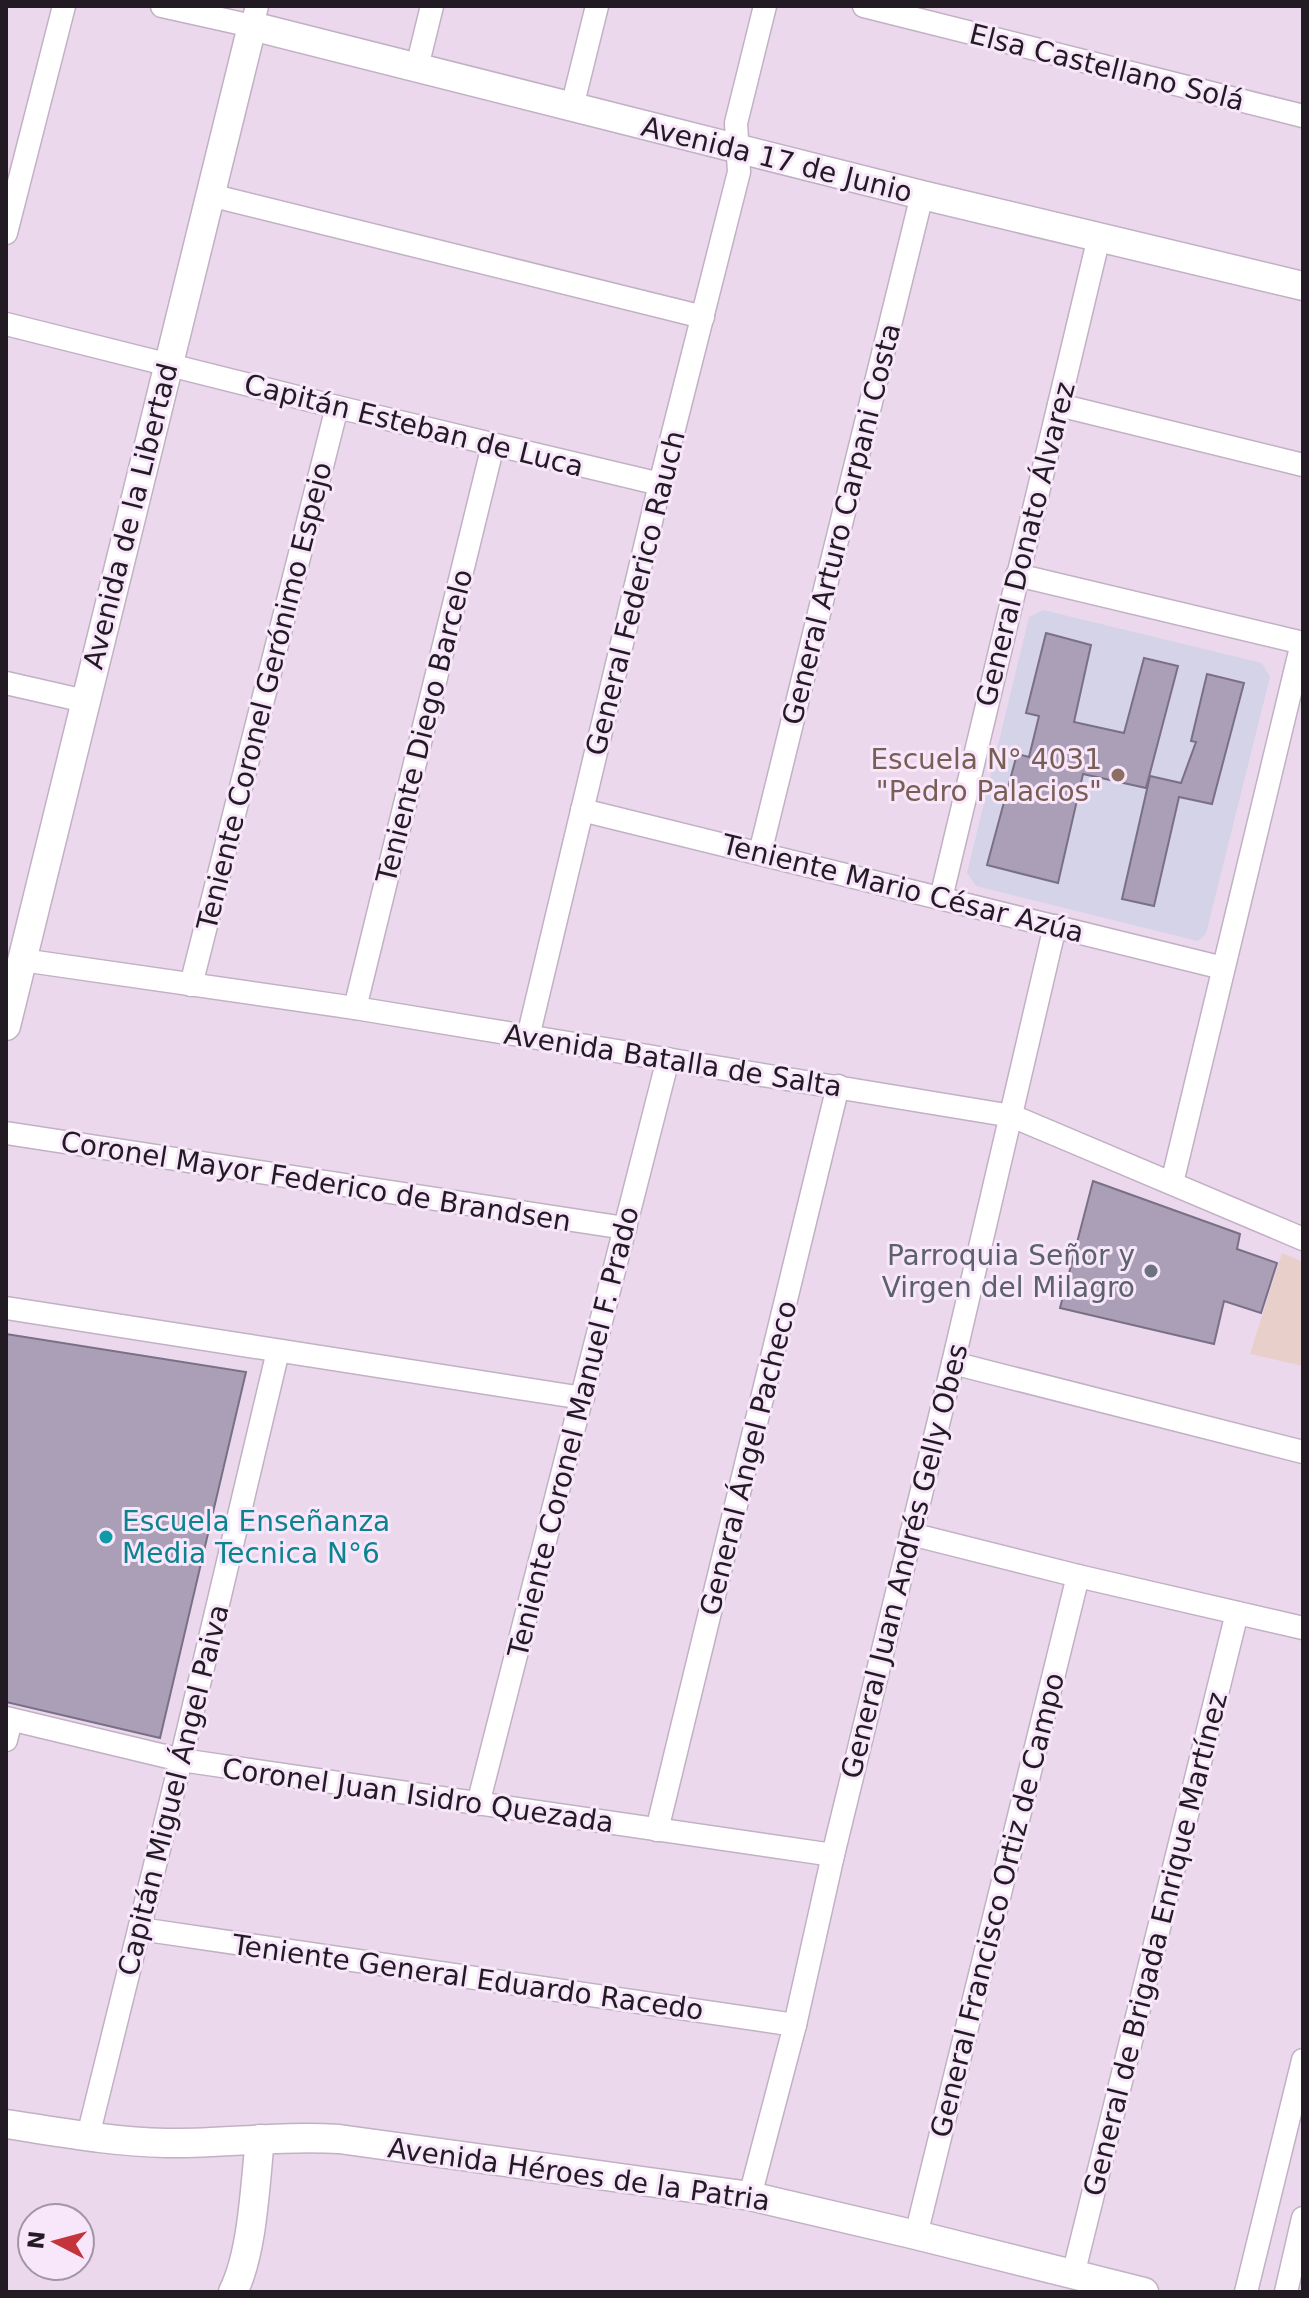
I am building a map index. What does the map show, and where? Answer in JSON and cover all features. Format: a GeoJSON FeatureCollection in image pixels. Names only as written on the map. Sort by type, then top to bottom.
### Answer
{"type":"FeatureCollection","features":[{"type":"Feature","properties":{"kind":"main road","name":"Avenida 17 de Junio"},"geometry":{"type":"LineString","coordinates":[[254,16],[417,67],[738,150],[1303,286]]}},
{"type":"Feature","properties":{"kind":"main road","name":"Avenida de la Libertad"},"geometry":{"type":"LineString","coordinates":[[6,1026],[254,16]]}},
{"type":"Feature","properties":{"kind":"main road","name":"Avenida Héroes de la Patria"},"geometry":{"type":"LineString","coordinates":[[6,2124],[165,2143],[305,2137],[339,2139],[750,2196],[1144,2292]]}},
{"type":"Feature","properties":{"kind":"main road"},"geometry":{"type":"LineString","coordinates":[[239,2287],[254,2203],[260,2139]]}},
{"type":"Feature","properties":{"kind":"street"},"geometry":{"type":"LineString","coordinates":[[6,233],[15,152],[64,6]]}},
{"type":"Feature","properties":{"kind":"street"},"geometry":{"type":"LineString","coordinates":[[162,6],[254,16]]}},
{"type":"Feature","properties":{"kind":"street"},"geometry":{"type":"LineString","coordinates":[[417,67],[432,6]]}},
{"type":"Feature","properties":{"kind":"street"},"geometry":{"type":"LineString","coordinates":[[572,107],[597,6]]}},
{"type":"Feature","properties":{"kind":"street","name":"General Federico Rauch"},"geometry":{"type":"LineString","coordinates":[[528,1037],[660,484],[739,172],[736,123],[765,6]]}},
{"type":"Feature","properties":{"kind":"street","name":"Elsa Castellano Solá"},"geometry":{"type":"LineString","coordinates":[[864,6],[1303,116]]}},
{"type":"Feature","properties":{"kind":"street"},"geometry":{"type":"LineString","coordinates":[[210,195],[703,317]]}},
{"type":"Feature","properties":{"kind":"street","name":"General Arturo Carpani Costa"},"geometry":{"type":"LineString","coordinates":[[760,853],[922,195]]}},
{"type":"Feature","properties":{"kind":"street","name":"General Donato Álvarez"},"geometry":{"type":"LineString","coordinates":[[941,898],[1099,237]]}},
{"type":"Feature","properties":{"kind":"street","name":"Capitán Esteban de Luca"},"geometry":{"type":"LineString","coordinates":[[6,324],[660,484]]}},
{"type":"Feature","properties":{"kind":"street"},"geometry":{"type":"LineString","coordinates":[[1059,405],[1303,465]]}},
{"type":"Feature","properties":{"kind":"street","name":"Teniente Coronel Gerónimo Espejo"},"geometry":{"type":"LineString","coordinates":[[191,985],[337,407]]}},
{"type":"Feature","properties":{"kind":"street","name":"Teniente Diego Barcelo"},"geometry":{"type":"LineString","coordinates":[[355,1008],[493,445]]}},
{"type":"Feature","properties":{"kind":"street"},"geometry":{"type":"LineString","coordinates":[[1017,575],[1302,643],[1172,1183]]}},
{"type":"Feature","properties":{"kind":"street"},"geometry":{"type":"LineString","coordinates":[[6,683],[85,701]]}},
{"type":"Feature","properties":{"kind":"street","name":"Teniente Mario César Azúa"},"geometry":{"type":"LineString","coordinates":[[582,810],[1223,968]]}},
{"type":"Feature","properties":{"kind":"street","name":"General Juan Andrés Gelly Obes"},"geometry":{"type":"LineString","coordinates":[[750,2196],[795,2025],[1055,926]]}},
{"type":"Feature","properties":{"kind":"street","name":"Avenida Batalla de Salta"},"geometry":{"type":"LineString","coordinates":[[22,960],[355,1008],[1012,1116],[1303,1239]]}},
{"type":"Feature","properties":{"kind":"street","name":"Teniente Coronel Manuel F. Prado"},"geometry":{"type":"LineString","coordinates":[[478,1804],[668,1059]]}},
{"type":"Feature","properties":{"kind":"street","name":"General Ángel Pacheco"},"geometry":{"type":"LineString","coordinates":[[657,1830],[838,1086]]}},
{"type":"Feature","properties":{"kind":"street","name":"Coronel Mayor Federico de Brandsen"},"geometry":{"type":"LineString","coordinates":[[6,1133],[625,1228]]}},
{"type":"Feature","properties":{"kind":"street"},"geometry":{"type":"LineString","coordinates":[[6,1308],[583,1398]]}},
{"type":"Feature","properties":{"kind":"street","name":"Capitán Miguel Ángel Paiva"},"geometry":{"type":"LineString","coordinates":[[88,2136],[278,1351]]}},
{"type":"Feature","properties":{"kind":"street"},"geometry":{"type":"LineString","coordinates":[[953,1363],[1303,1452]]}},
{"type":"Feature","properties":{"kind":"street"},"geometry":{"type":"LineString","coordinates":[[911,1534],[1303,1628]]}},
{"type":"Feature","properties":{"kind":"street","name":"General Francisco Ortiz de Campo"},"geometry":{"type":"LineString","coordinates":[[916,2235],[1078,1576]]}},
{"type":"Feature","properties":{"kind":"street","name":"General de Brigada Enrique Martínez"},"geometry":{"type":"LineString","coordinates":[[1073,2275],[1237,1613]]}},
{"type":"Feature","properties":{"kind":"street","name":"Coronel Juan Isidro Quezada"},"geometry":{"type":"LineString","coordinates":[[8,1726],[181,1760],[833,1855]]}},
{"type":"Feature","properties":{"kind":"street","name":"Teniente General Eduardo Racedo"},"geometry":{"type":"LineString","coordinates":[[140,1929],[795,2025]]}},
{"type":"Feature","properties":{"kind":"street"},"geometry":{"type":"LineString","coordinates":[[1246,2292],[1303,2060]]}},
{"type":"Feature","properties":{"kind":"street"},"geometry":{"type":"LineString","coordinates":[[1286,2292],[1303,2218]]}},
{"type":"Feature","properties":{"kind":"shaded area","name":"Escuela N° 4031 \"Pedro Palacios\""},"geometry":{"type":"Polygon","coordinates":[[[1043,610],[1262,663],[1270,677],[1206,934],[1198,941],[976,886],[967,873],[1029,617],[1043,610]]]}},
{"type":"Feature","properties":{"kind":"shaded area"},"geometry":{"type":"Polygon","coordinates":[[[1282,1253],[1303,1262],[1303,1366],[1250,1354],[1282,1253]]]}},
{"type":"Feature","properties":{"kind":"building"},"geometry":{"type":"Polygon","coordinates":[[[1046,633],[1091,645],[1074,722],[1124,733],[1144,658],[1178,666],[1146,788],[1083,774],[1058,883],[987,865],[1017,754],[1029,757],[1039,716],[1026,713],[1046,633]]]}},
{"type":"Feature","properties":{"kind":"building"},"geometry":{"type":"Polygon","coordinates":[[[1207,674],[1244,683],[1212,804],[1179,797],[1154,906],[1122,899],[1150,776],[1181,783],[1196,742],[1191,741],[1207,674]]]}},
{"type":"Feature","properties":{"kind":"building","name":"Parroquia Señor y Virgen del Milagro"},"geometry":{"type":"Polygon","coordinates":[[[1093,1181],[1240,1234],[1237,1249],[1277,1263],[1261,1313],[1224,1301],[1214,1344],[1060,1308],[1093,1181]]]}},
{"type":"Feature","properties":{"kind":"building","name":"Escuela Enseñanza Media Tecnica N°6"},"geometry":{"type":"Polygon","coordinates":[[[6,1334],[246,1372],[160,1738],[6,1702],[6,1334]]]}},
{"type":"Feature","properties":{"kind":"place","name":"Escuela N° 4031 \"Pedro Palacios\""},"geometry":{"type":"Point","coordinates":[1118,775]}},
{"type":"Feature","properties":{"kind":"place","name":"Parroquia Señor y Virgen del Milagro"},"geometry":{"type":"Point","coordinates":[1151,1271]}},
{"type":"Feature","properties":{"kind":"place","name":"Escuela Enseñanza Media Tecnica N°6"},"geometry":{"type":"Point","coordinates":[106,1537]}}]}
